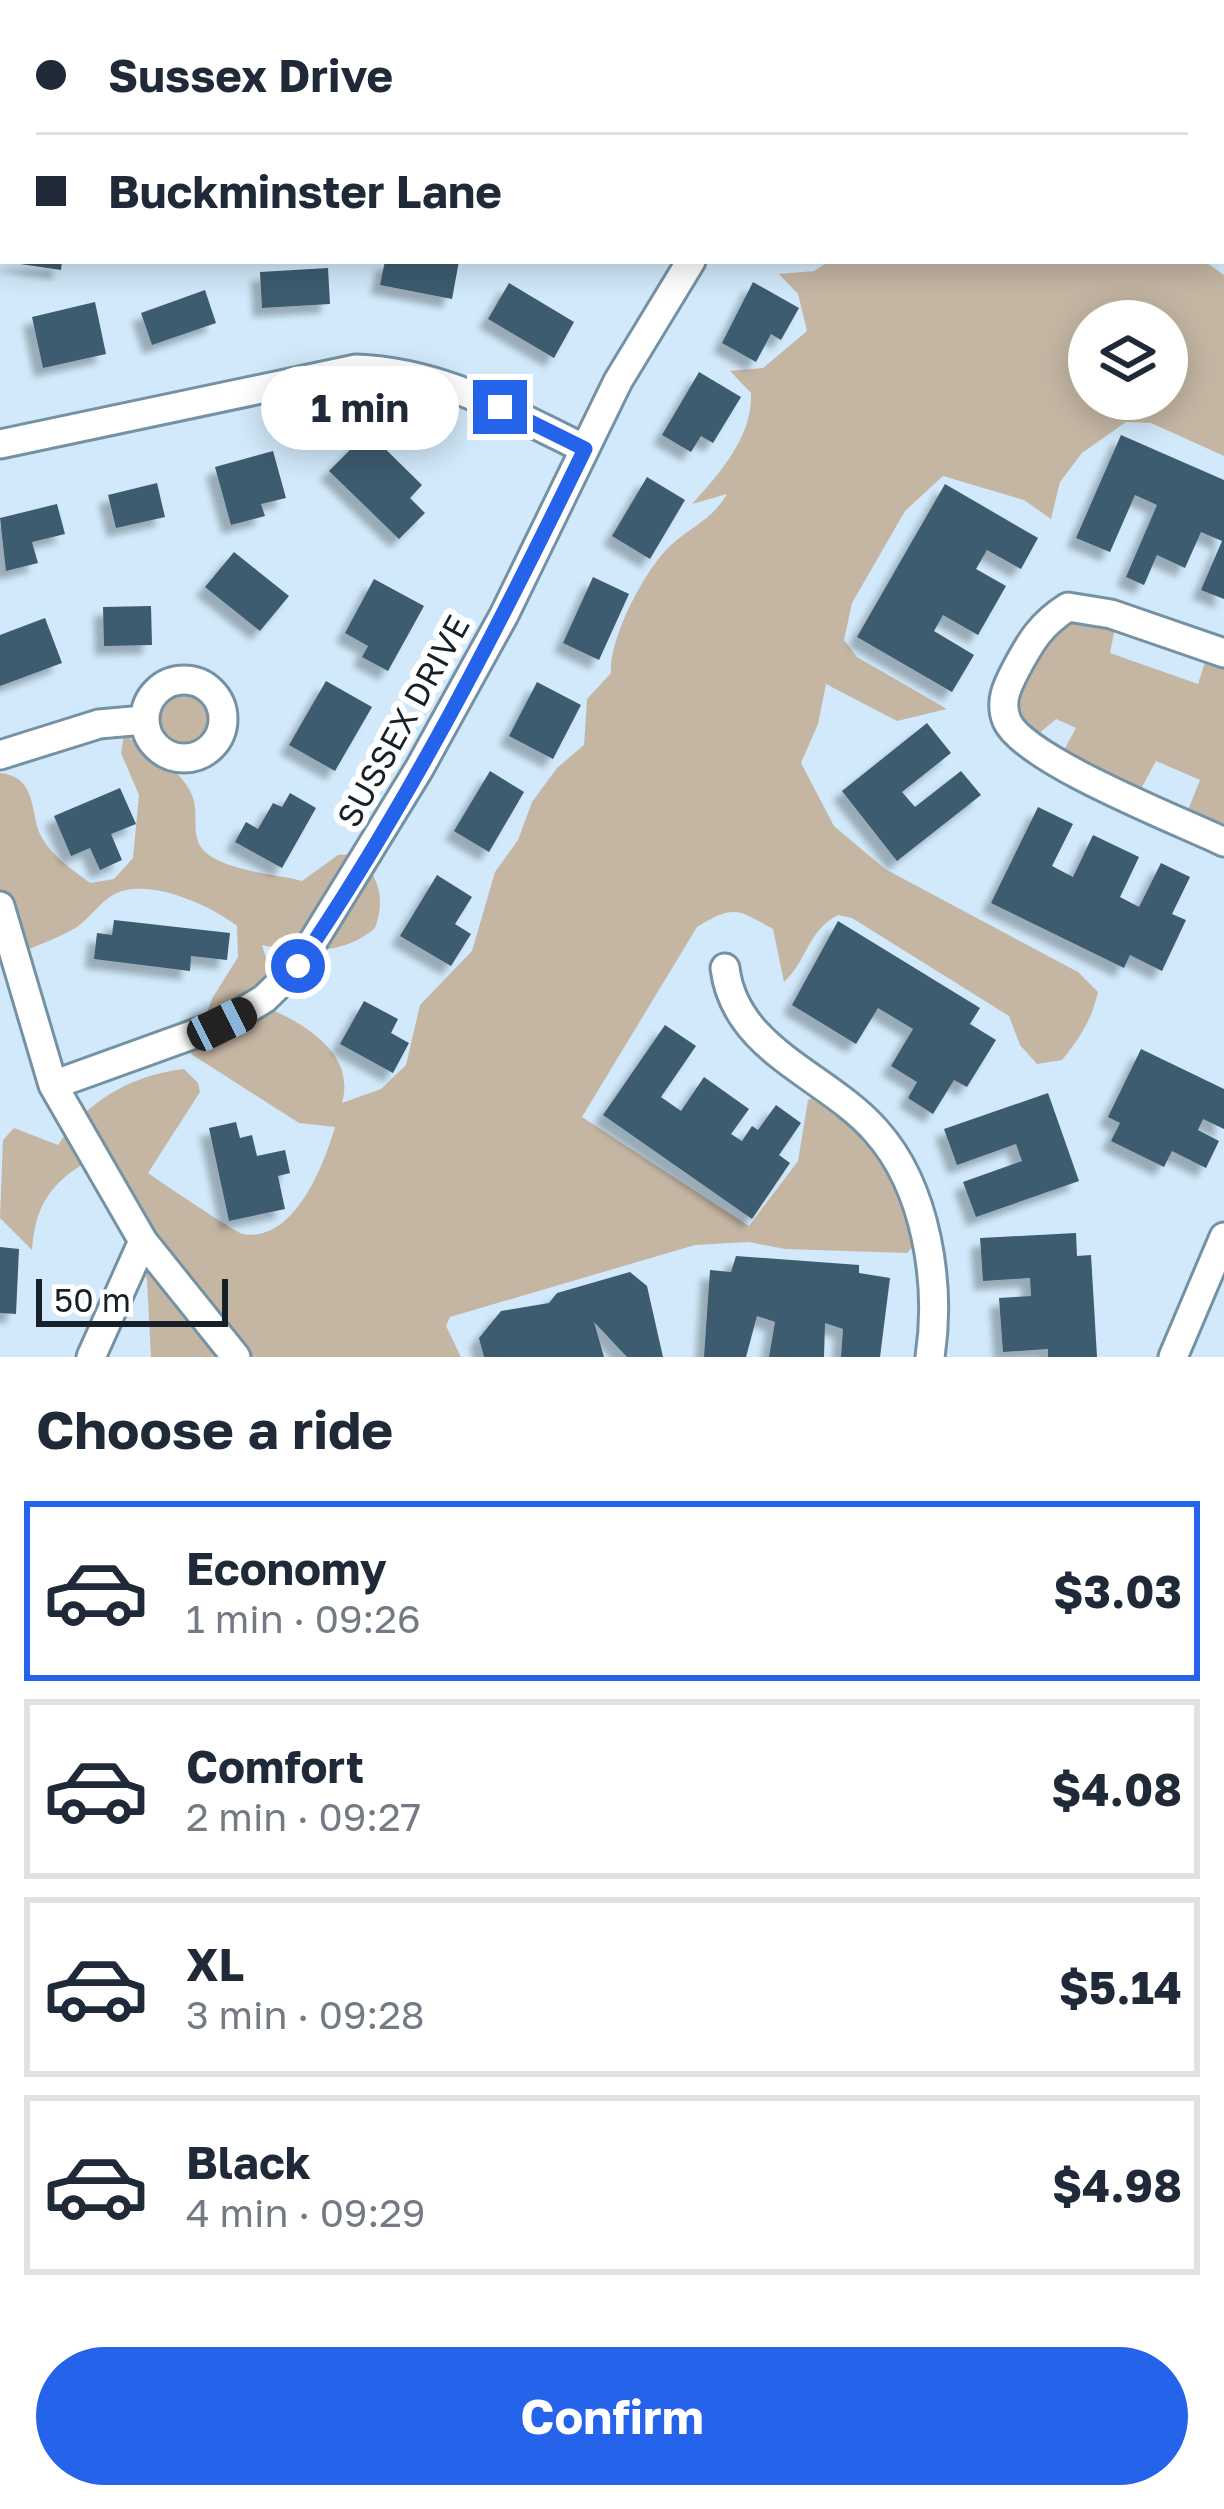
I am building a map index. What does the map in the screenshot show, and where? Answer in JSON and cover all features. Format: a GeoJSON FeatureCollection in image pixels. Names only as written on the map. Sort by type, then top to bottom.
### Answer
{"type":"FeatureCollection","features":[{"type":"Feature","properties":{"kind":"street","name":"SUSSEX DRIVE"},"geometry":{"type":"LineString","coordinates":[[52,1085],[222,1024],[264,999],[298,966],[419,769],[504,615],[618,381],[689,264]]}},
{"type":"Feature","properties":{"kind":"street"},"geometry":{"type":"LineString","coordinates":[[0,444],[356,369],[403,371],[457,386],[585,449]]}},
{"type":"Feature","properties":{"kind":"street"},"geometry":{"type":"LineString","coordinates":[[1224,653],[1112,614],[1068,607],[1042,622],[1003,701],[1008,724],[1038,753],[1224,842]]}},
{"type":"Feature","properties":{"kind":"street"},"geometry":{"type":"LineString","coordinates":[[0,755],[99,724],[145,719]]}},
{"type":"Feature","properties":{"kind":"street"},"geometry":{"type":"LineString","coordinates":[[0,906],[52,1085],[143,1241],[236,1357]]}},
{"type":"Feature","properties":{"kind":"street"},"geometry":{"type":"LineString","coordinates":[[725,968],[736,1011],[767,1045],[873,1127],[899,1167],[928,1246],[934,1311],[930,1357]]}},
{"type":"Feature","properties":{"kind":"street"},"geometry":{"type":"LineString","coordinates":[[1173,1357],[1224,1237]]}},
{"type":"Feature","properties":{"kind":"street"},"geometry":{"type":"LineString","coordinates":[[91,1357],[143,1241]]}},
{"type":"Feature","properties":{"kind":"shaded area"},"geometry":{"type":"Polygon","coordinates":[[[824,264],[1208,264],[1224,275],[1224,456],[1151,423],[1126,422],[1082,453],[1060,482],[1051,519],[1024,500],[943,476],[905,511],[852,603],[844,640],[857,657],[947,709],[897,721],[826,684],[818,724],[801,763],[834,826],[885,869],[1078,972],[1098,992],[1080,1036],[1062,1060],[1037,1064],[1020,1045],[1009,1016],[852,918],[838,915],[820,929],[784,982],[773,929],[744,914],[720,915],[697,927],[582,1117],[749,1226],[798,1161],[808,1100],[816,1096],[873,1127],[917,1241],[907,1253],[785,1249],[749,1242],[695,1245],[450,1317],[446,1326],[461,1357],[151,1357],[147,1280],[108,1168],[83,1164],[52,1190],[36,1222],[32,1250],[0,1218],[3,1140],[14,1128],[58,1145],[82,1115],[112,1093],[146,1077],[184,1069],[200,1092],[148,1173],[237,1231],[261,1234],[292,1214],[304,1198],[335,1127],[299,1123],[191,1054],[213,997],[238,957],[237,926],[211,910],[160,891],[127,890],[108,898],[77,927],[0,965],[0,773],[26,788],[44,842],[90,883],[114,879],[133,858],[139,795],[121,753],[124,734],[182,779],[193,798],[199,844],[212,857],[302,881],[338,855],[355,854],[378,888],[375,928],[336,948],[291,950],[262,945],[273,980],[264,1006],[324,1042],[341,1069],[342,1103],[381,1089],[406,1065],[420,1005],[472,951],[495,872],[518,840],[532,802],[557,768],[584,745],[587,699],[611,673],[622,623],[640,587],[671,545],[708,517],[727,494],[692,504],[724,467],[747,424],[751,393],[730,371],[763,368],[807,331],[798,294],[779,274],[814,271],[824,264]]]}},
{"type":"Feature","properties":{"kind":"shaded area"},"geometry":{"type":"Polygon","coordinates":[[[1077,620],[1115,628],[1110,653],[1198,684],[1206,659],[1224,667],[1224,825],[1188,810],[1200,780],[1156,761],[1141,789],[1063,752],[1076,728],[1056,719],[1036,736],[1024,724],[1015,701],[1031,664],[1054,632],[1077,620]]]}},
{"type":"Feature","properties":{"kind":"shaded area"},"geometry":{"type":"Polygon","coordinates":[[[184,680],[212,691],[223,719],[212,747],[184,758],[156,747],[145,719],[156,691],[184,680]]]}},
{"type":"Feature","properties":{"kind":"building"},"geometry":{"type":"Polygon","coordinates":[[[20,264],[62,264],[61,270],[20,264]]]}},
{"type":"Feature","properties":{"kind":"building"},"geometry":{"type":"Polygon","coordinates":[[[384,264],[458,264],[452,299],[380,285],[384,264]]]}},
{"type":"Feature","properties":{"kind":"building"},"geometry":{"type":"Polygon","coordinates":[[[328,268],[330,304],[262,308],[260,272],[328,268]]]}},
{"type":"Feature","properties":{"kind":"building"},"geometry":{"type":"Polygon","coordinates":[[[753,282],[799,308],[781,340],[771,334],[756,362],[722,343],[753,282]]]}},
{"type":"Feature","properties":{"kind":"building"},"geometry":{"type":"Polygon","coordinates":[[[509,283],[574,322],[554,358],[488,319],[509,283]]]}},
{"type":"Feature","properties":{"kind":"building"},"geometry":{"type":"Polygon","coordinates":[[[205,290],[216,323],[152,345],[141,313],[205,290]]]}},
{"type":"Feature","properties":{"kind":"building"},"geometry":{"type":"Polygon","coordinates":[[[95,302],[106,354],[43,368],[32,317],[95,302]]]}},
{"type":"Feature","properties":{"kind":"building"},"geometry":{"type":"Polygon","coordinates":[[[699,372],[741,397],[713,443],[701,436],[691,452],[662,435],[699,372]]]}},
{"type":"Feature","properties":{"kind":"building"},"geometry":{"type":"Polygon","coordinates":[[[368,432],[422,485],[410,498],[425,513],[399,539],[329,471],[368,432]]]}},
{"type":"Feature","properties":{"kind":"building"},"geometry":{"type":"Polygon","coordinates":[[[1121,435],[1224,480],[1224,599],[1201,590],[1222,541],[1201,532],[1185,568],[1157,555],[1144,585],[1126,577],[1157,505],[1135,495],[1110,552],[1076,538],[1121,435]]]}},
{"type":"Feature","properties":{"kind":"building"},"geometry":{"type":"Polygon","coordinates":[[[273,451],[286,498],[261,504],[265,516],[231,525],[215,467],[273,451]]]}},
{"type":"Feature","properties":{"kind":"building"},"geometry":{"type":"Polygon","coordinates":[[[647,477],[685,500],[650,559],[612,536],[647,477]]]}},
{"type":"Feature","properties":{"kind":"building"},"geometry":{"type":"Polygon","coordinates":[[[157,483],[165,517],[116,528],[108,495],[157,483]]]}},
{"type":"Feature","properties":{"kind":"building"},"geometry":{"type":"Polygon","coordinates":[[[945,484],[1038,538],[1021,569],[987,550],[976,569],[1006,586],[978,635],[943,615],[934,631],[974,655],[952,692],[857,637],[945,484]]]}},
{"type":"Feature","properties":{"kind":"building"},"geometry":{"type":"Polygon","coordinates":[[[57,504],[65,534],[32,542],[38,563],[6,571],[0,518],[57,504]]]}},
{"type":"Feature","properties":{"kind":"building"},"geometry":{"type":"Polygon","coordinates":[[[234,552],[289,596],[260,631],[205,587],[234,552]]]}},
{"type":"Feature","properties":{"kind":"building"},"geometry":{"type":"Polygon","coordinates":[[[593,577],[629,594],[599,660],[563,643],[593,577]]]}},
{"type":"Feature","properties":{"kind":"building"},"geometry":{"type":"Polygon","coordinates":[[[374,579],[424,606],[388,671],[362,657],[368,646],[345,633],[374,579]]]}},
{"type":"Feature","properties":{"kind":"building"},"geometry":{"type":"Polygon","coordinates":[[[151,606],[152,645],[104,646],[103,607],[151,606]]]}},
{"type":"Feature","properties":{"kind":"building"},"geometry":{"type":"Polygon","coordinates":[[[45,618],[62,663],[0,686],[0,635],[45,618]]]}},
{"type":"Feature","properties":{"kind":"building"},"geometry":{"type":"Polygon","coordinates":[[[326,681],[372,707],[335,771],[289,745],[326,681]]]}},
{"type":"Feature","properties":{"kind":"building"},"geometry":{"type":"Polygon","coordinates":[[[537,682],[581,705],[553,759],[509,736],[537,682]]]}},
{"type":"Feature","properties":{"kind":"building"},"geometry":{"type":"Polygon","coordinates":[[[927,723],[951,753],[902,792],[915,807],[961,771],[981,795],[897,861],[842,791],[927,723]]]}},
{"type":"Feature","properties":{"kind":"building"},"geometry":{"type":"Polygon","coordinates":[[[490,771],[524,792],[489,852],[454,831],[490,771]]]}},
{"type":"Feature","properties":{"kind":"building"},"geometry":{"type":"Polygon","coordinates":[[[120,788],[136,824],[111,834],[122,860],[100,870],[90,848],[71,856],[54,816],[120,788]]]}},
{"type":"Feature","properties":{"kind":"building"},"geometry":{"type":"Polygon","coordinates":[[[290,793],[316,808],[282,868],[235,842],[246,822],[258,829],[273,803],[282,807],[290,793]]]}},
{"type":"Feature","properties":{"kind":"building"},"geometry":{"type":"Polygon","coordinates":[[[1038,807],[1073,824],[1052,866],[1073,877],[1093,835],[1139,857],[1120,897],[1139,907],[1161,863],[1190,877],[1172,914],[1186,920],[1162,971],[1130,955],[1124,968],[991,903],[1038,807]]]}},
{"type":"Feature","properties":{"kind":"building"},"geometry":{"type":"Polygon","coordinates":[[[437,875],[472,897],[455,924],[471,934],[451,966],[400,936],[437,875]]]}},
{"type":"Feature","properties":{"kind":"building"},"geometry":{"type":"Polygon","coordinates":[[[114,920],[230,933],[227,960],[191,956],[190,971],[94,959],[97,933],[112,935],[114,920]]]}},
{"type":"Feature","properties":{"kind":"building"},"geometry":{"type":"Polygon","coordinates":[[[838,921],[980,1008],[970,1024],[996,1040],[967,1087],[954,1080],[933,1114],[908,1098],[917,1082],[891,1066],[913,1029],[878,1008],[856,1044],[792,1005],[838,921]]]}},
{"type":"Feature","properties":{"kind":"building"},"geometry":{"type":"Polygon","coordinates":[[[364,1001],[398,1019],[391,1033],[409,1043],[393,1073],[340,1044],[364,1001]]]}},
{"type":"Feature","properties":{"kind":"building"},"geometry":{"type":"Polygon","coordinates":[[[665,1025],[696,1046],[661,1097],[681,1111],[704,1077],[749,1109],[731,1134],[742,1141],[752,1126],[758,1130],[776,1105],[801,1123],[779,1155],[790,1163],[752,1219],[603,1115],[665,1025]]]}},
{"type":"Feature","properties":{"kind":"building"},"geometry":{"type":"Polygon","coordinates":[[[1141,1049],[1224,1089],[1224,1129],[1203,1119],[1198,1130],[1219,1141],[1206,1168],[1172,1151],[1164,1167],[1111,1141],[1120,1123],[1108,1117],[1141,1049]]]}},
{"type":"Feature","properties":{"kind":"building"},"geometry":{"type":"Polygon","coordinates":[[[1048,1093],[1079,1181],[976,1217],[963,1182],[1022,1161],[1016,1144],[957,1165],[944,1129],[1048,1093]]]}},
{"type":"Feature","properties":{"kind":"building"},"geometry":{"type":"Polygon","coordinates":[[[236,1122],[240,1138],[252,1135],[257,1156],[285,1150],[290,1173],[278,1176],[285,1209],[229,1221],[209,1128],[236,1122]]]}},
{"type":"Feature","properties":{"kind":"building"},"geometry":{"type":"Polygon","coordinates":[[[1076,1233],[1077,1256],[1091,1255],[1097,1357],[1048,1357],[1048,1349],[1003,1352],[999,1298],[1031,1296],[1030,1278],[983,1281],[980,1238],[1076,1233]]]}},
{"type":"Feature","properties":{"kind":"building"},"geometry":{"type":"Polygon","coordinates":[[[0,1247],[19,1249],[16,1314],[0,1313],[0,1247]]]}},
{"type":"Feature","properties":{"kind":"building"},"geometry":{"type":"Polygon","coordinates":[[[736,1256],[859,1265],[859,1273],[890,1278],[880,1357],[841,1357],[843,1329],[825,1323],[824,1357],[769,1357],[775,1322],[757,1316],[746,1357],[704,1357],[710,1270],[731,1272],[736,1256]]]}},
{"type":"Feature","properties":{"kind":"building"},"geometry":{"type":"Polygon","coordinates":[[[630,1272],[647,1286],[663,1357],[627,1357],[594,1322],[604,1357],[484,1357],[479,1338],[501,1311],[549,1303],[557,1293],[630,1272]]]}},
{"type":"Feature","properties":{"kind":"route"},"geometry":{"type":"LineString","coordinates":[[298,966],[346,896],[419,769],[504,615],[585,449],[500,407]]}}]}
